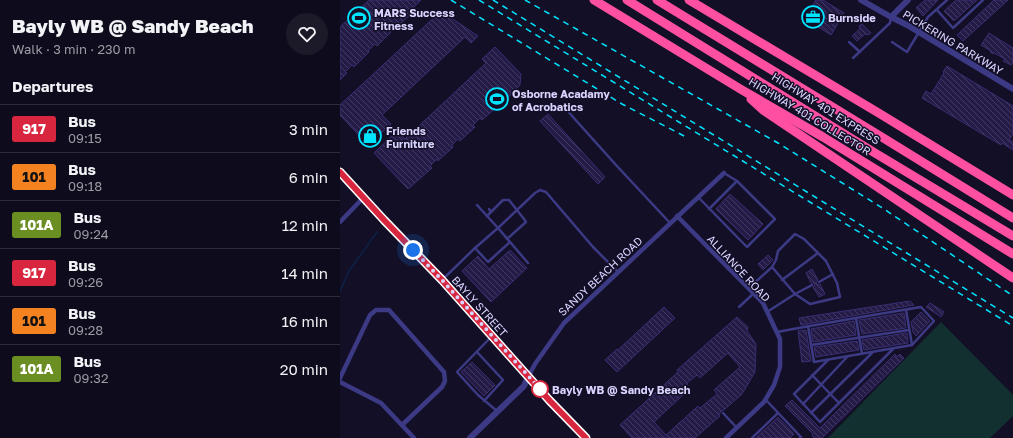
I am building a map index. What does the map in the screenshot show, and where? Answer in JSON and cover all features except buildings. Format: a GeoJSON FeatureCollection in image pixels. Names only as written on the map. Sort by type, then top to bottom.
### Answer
{"type":"FeatureCollection","features":[{"type":"Feature","properties":{"kind":"highway","name":"HIGHWAY 401 COLLECTOR"},"geometry":{"type":"LineString","coordinates":[[594,0],[742,90],[823,137],[1013,254]]}},
{"type":"Feature","properties":{"kind":"highway","name":"HIGHWAY 401 EXPRESS"},"geometry":{"type":"LineString","coordinates":[[627,0],[1013,236]]}},
{"type":"Feature","properties":{"kind":"highway","name":"HIGHWAY 401 EXPRESS"},"geometry":{"type":"LineString","coordinates":[[657,0],[1013,218]]}},
{"type":"Feature","properties":{"kind":"highway"},"geometry":{"type":"LineString","coordinates":[[689,0],[878,112],[1013,195]]}},
{"type":"Feature","properties":{"kind":"highway"},"geometry":{"type":"LineString","coordinates":[[742,90],[763,110],[1013,278]]}},
{"type":"Feature","properties":{"kind":"main road","name":"BAYLY STREET"},"geometry":{"type":"LineString","coordinates":[[340,172],[442,280],[528,377],[586,438]]}},
{"type":"Feature","properties":{"kind":"street","name":"PICKERING PARKWAY"},"geometry":{"type":"LineString","coordinates":[[861,0],[919,32],[1013,89]]}},
{"type":"Feature","properties":{"kind":"street"},"geometry":{"type":"LineString","coordinates":[[891,17],[908,0]]}},
{"type":"Feature","properties":{"kind":"street","name":"SANDY BEACH ROAD"},"geometry":{"type":"LineString","coordinates":[[470,438],[524,386],[535,364],[564,323],[724,173]]}},
{"type":"Feature","properties":{"kind":"street"},"geometry":{"type":"LineString","coordinates":[[340,222],[363,198]]}},
{"type":"Feature","properties":{"kind":"street","name":"ALLIANCE ROAD"},"geometry":{"type":"LineString","coordinates":[[678,216],[763,303],[780,339],[780,367],[774,385],[766,400],[726,438]]}},
{"type":"Feature","properties":{"kind":"street"},"geometry":{"type":"LineString","coordinates":[[340,378],[370,315],[376,310],[389,310],[444,372],[445,381],[442,387],[402,425]]}},
{"type":"Feature","properties":{"kind":"street"},"geometry":{"type":"LineString","coordinates":[[340,382],[381,403],[414,438]]}},
{"type":"Feature","properties":{"kind":"lane"},"geometry":{"type":"LineString","coordinates":[[892,42],[907,52],[928,17],[948,0]]}},
{"type":"Feature","properties":{"kind":"lane"},"geometry":{"type":"LineString","coordinates":[[937,10],[953,28],[983,0]]}},
{"type":"Feature","properties":{"kind":"lane"},"geometry":{"type":"LineString","coordinates":[[853,58],[890,23],[891,17]]}},
{"type":"Feature","properties":{"kind":"lane"},"geometry":{"type":"LineString","coordinates":[[848,42],[860,52]]}},
{"type":"Feature","properties":{"kind":"lane"},"geometry":{"type":"LineString","coordinates":[[564,107],[670,223]]}},
{"type":"Feature","properties":{"kind":"lane"},"geometry":{"type":"LineString","coordinates":[[698,197],[747,247],[775,219],[737,181],[724,173]]}},
{"type":"Feature","properties":{"kind":"lane"},"geometry":{"type":"LineString","coordinates":[[709,208],[737,181]]}},
{"type":"Feature","properties":{"kind":"lane"},"geometry":{"type":"LineString","coordinates":[[442,280],[475,248],[540,190],[546,192],[618,272]]}},
{"type":"Feature","properties":{"kind":"lane"},"geometry":{"type":"LineString","coordinates":[[486,216],[503,200],[508,200],[517,210],[526,222],[507,240]]}},
{"type":"Feature","properties":{"kind":"lane"},"geometry":{"type":"LineString","coordinates":[[476,205],[528,263]]}},
{"type":"Feature","properties":{"kind":"lane"},"geometry":{"type":"LineString","coordinates":[[749,289],[772,267],[776,260],[778,251],[795,234],[804,239],[826,261],[837,284],[840,297],[810,304],[795,294],[772,267]]}},
{"type":"Feature","properties":{"kind":"lane"},"geometry":{"type":"LineString","coordinates":[[475,248],[488,262],[510,242]]}},
{"type":"Feature","properties":{"kind":"lane"},"geometry":{"type":"LineString","coordinates":[[782,280],[818,253]]}},
{"type":"Feature","properties":{"kind":"lane"},"geometry":{"type":"LineString","coordinates":[[819,282],[833,274]]}},
{"type":"Feature","properties":{"kind":"lane"},"geometry":{"type":"LineString","coordinates":[[767,312],[812,285]]}},
{"type":"Feature","properties":{"kind":"lane"},"geometry":{"type":"LineString","coordinates":[[739,307],[754,294]]}},
{"type":"Feature","properties":{"kind":"lane"},"geometry":{"type":"LineString","coordinates":[[777,332],[808,326],[921,307],[934,321],[912,345],[814,362],[808,326]]}},
{"type":"Feature","properties":{"kind":"lane"},"geometry":{"type":"LineString","coordinates":[[906,310],[912,345]]}},
{"type":"Feature","properties":{"kind":"lane"},"geometry":{"type":"LineString","coordinates":[[856,318],[862,354]]}},
{"type":"Feature","properties":{"kind":"lane"},"geometry":{"type":"LineString","coordinates":[[812,345],[909,330]]}},
{"type":"Feature","properties":{"kind":"lane"},"geometry":{"type":"LineString","coordinates":[[492,336],[457,372],[484,401],[497,411]]}},
{"type":"Feature","properties":{"kind":"lane"},"geometry":{"type":"LineString","coordinates":[[828,360],[794,394],[820,422],[893,349]]}},
{"type":"Feature","properties":{"kind":"lane"},"geometry":{"type":"LineString","coordinates":[[477,352],[502,380],[484,401]]}},
{"type":"Feature","properties":{"kind":"lane"},"geometry":{"type":"LineString","coordinates":[[811,413],[872,352]]}},
{"type":"Feature","properties":{"kind":"lane"},"geometry":{"type":"LineString","coordinates":[[803,404],[848,356]]}},
{"type":"Feature","properties":{"kind":"lane"},"geometry":{"type":"LineString","coordinates":[[812,375],[839,403]]}},
{"type":"Feature","properties":{"kind":"lane"},"geometry":{"type":"LineString","coordinates":[[766,400],[801,437],[800,438]]}},
{"type":"Feature","properties":{"kind":"lane"},"geometry":{"type":"LineString","coordinates":[[723,413],[737,428]]}},
{"type":"Feature","properties":{"kind":"lane"},"geometry":{"type":"LineString","coordinates":[[752,438],[778,413]]}},
{"type":"Feature","properties":{"kind":"green space"},"geometry":{"type":"Polygon","coordinates":[[[941,322],[1013,395],[1013,416],[990,438],[828,438],[941,322]]]}},
{"type":"Feature","properties":{"kind":"waterway"},"geometry":{"type":"LineString","coordinates":[[340,291],[349,271],[377,232]]}},
{"type":"Feature","properties":{"kind":"railway"},"geometry":{"type":"LineString","coordinates":[[451,0],[622,104],[688,138]]}},
{"type":"Feature","properties":{"kind":"railway"},"geometry":{"type":"LineString","coordinates":[[479,0],[1013,326]]}},
{"type":"Feature","properties":{"kind":"railway"},"geometry":{"type":"LineString","coordinates":[[493,0],[1013,318]]}},
{"type":"Feature","properties":{"kind":"railway"},"geometry":{"type":"LineString","coordinates":[[525,0],[778,143],[884,209],[1013,296]]}},
{"type":"Feature","properties":{"kind":"bus line","name":"917"},"geometry":{"type":"LineString","coordinates":[[340,172],[442,280],[528,377],[586,438]]}},
{"type":"Feature","properties":{"kind":"place","name":"Burnside"},"geometry":{"type":"Point","coordinates":[813,17]}},
{"type":"Feature","properties":{"kind":"place","name":"MARS Success Fitness"},"geometry":{"type":"Point","coordinates":[359,18]}},
{"type":"Feature","properties":{"kind":"place","name":"Osborne Acadamy of Acrobatics"},"geometry":{"type":"Point","coordinates":[497,99]}},
{"type":"Feature","properties":{"kind":"place","name":"Friends Furniture"},"geometry":{"type":"Point","coordinates":[370,136]}},
{"type":"Feature","properties":{"kind":"place","name":"Bayly WB @ Sandy Beach"},"geometry":{"type":"Point","coordinates":[540,389]}},
{"type":"Feature","properties":{"kind":"route"},"geometry":{"type":"LineString","coordinates":[[413,250],[540,389]]}}]}
